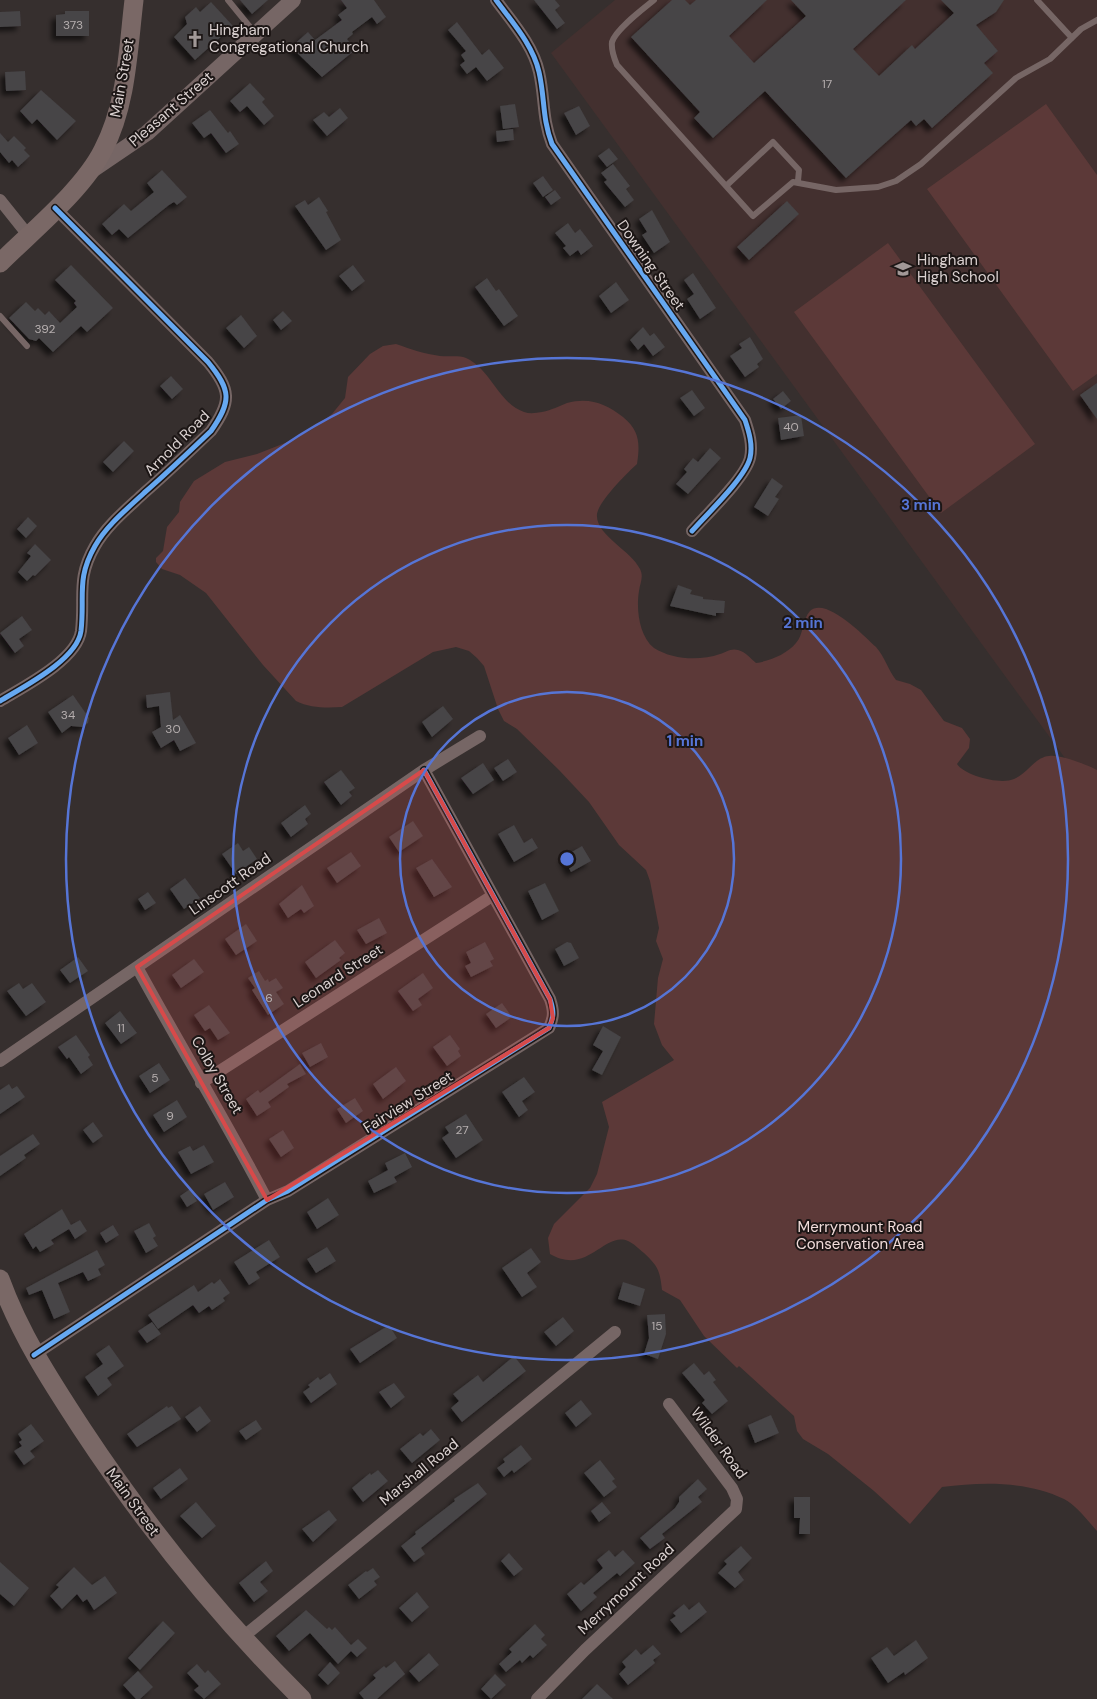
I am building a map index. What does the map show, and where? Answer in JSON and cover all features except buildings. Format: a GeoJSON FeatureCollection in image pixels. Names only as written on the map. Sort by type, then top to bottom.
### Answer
{"type":"FeatureCollection","features":[{"type":"Feature","properties":{"kind":"main road","name":"Main Street"},"geometry":{"type":"LineString","coordinates":[[0,263],[89,172],[102,151],[117,113],[123,88],[134,0]]}},
{"type":"Feature","properties":{"kind":"main road","name":"Main Street"},"geometry":{"type":"LineString","coordinates":[[0,1280],[21,1330],[34,1355],[120,1485],[194,1582],[302,1699]]}},
{"type":"Feature","properties":{"kind":"street","name":"Pleasant Street"},"geometry":{"type":"LineString","coordinates":[[89,172],[147,132],[293,0]]}},
{"type":"Feature","properties":{"kind":"street","name":"Downing Street"},"geometry":{"type":"LineString","coordinates":[[496,0],[533,56],[539,71],[543,117],[552,144],[745,420],[752,447],[750,460],[733,484],[692,532]]}},
{"type":"Feature","properties":{"kind":"street"},"geometry":{"type":"LineString","coordinates":[[0,200],[28,234]]}},
{"type":"Feature","properties":{"kind":"street","name":"Arnold Road"},"geometry":{"type":"LineString","coordinates":[[0,702],[50,669],[68,654],[77,643],[81,632],[82,576],[96,544],[119,517],[211,431],[223,414],[226,404],[226,388],[208,362],[55,208]]}},
{"type":"Feature","properties":{"kind":"street","name":"Linscott Road"},"geometry":{"type":"LineString","coordinates":[[0,1061],[424,770],[480,736]]}},
{"type":"Feature","properties":{"kind":"street","name":"Fairview Street"},"geometry":{"type":"LineString","coordinates":[[34,1355],[266,1200],[288,1191],[549,1028],[554,1010],[550,999],[424,770]]}},
{"type":"Feature","properties":{"kind":"street","name":"Leonard Street"},"geometry":{"type":"LineString","coordinates":[[201,1083],[492,896]]}},
{"type":"Feature","properties":{"kind":"street","name":"Colby Street"},"geometry":{"type":"LineString","coordinates":[[137,967],[201,1083],[236,1141],[266,1200]]}},
{"type":"Feature","properties":{"kind":"street","name":"Marshall Road"},"geometry":{"type":"LineString","coordinates":[[243,1637],[615,1332]]}},
{"type":"Feature","properties":{"kind":"street","name":"Wilder Road"},"geometry":{"type":"LineString","coordinates":[[669,1404],[729,1483],[738,1504]]}},
{"type":"Feature","properties":{"kind":"street","name":"Merrymount Road"},"geometry":{"type":"LineString","coordinates":[[537,1699],[585,1650],[732,1514],[738,1504]]}},
{"type":"Feature","properties":{"kind":"lane"},"geometry":{"type":"LineString","coordinates":[[228,0],[256,34]]}},
{"type":"Feature","properties":{"kind":"lane"},"geometry":{"type":"LineString","coordinates":[[654,0],[618,33],[612,42],[613,55],[622,72],[753,216],[788,185],[798,181],[820,188],[836,190],[878,187],[896,181],[921,164],[1016,78],[1050,59],[1072,38],[1097,20]]}},
{"type":"Feature","properties":{"kind":"lane"},"geometry":{"type":"LineString","coordinates":[[1037,0],[1072,38]]}},
{"type":"Feature","properties":{"kind":"lane"},"geometry":{"type":"LineString","coordinates":[[726,186],[773,142],[799,170],[798,181]]}},
{"type":"Feature","properties":{"kind":"lane"},"geometry":{"type":"LineString","coordinates":[[0,316],[27,346]]}},
{"type":"Feature","properties":{"kind":"highlighted area"},"geometry":{"type":"Polygon","coordinates":[[[424,770],[550,999],[553,1018],[549,1028],[267,1200],[137,967],[424,770]]]}},
{"type":"Feature","properties":{"kind":"shaded area","name":"Hingham High School"},"geometry":{"type":"Polygon","coordinates":[[[615,0],[1097,0],[1097,802],[551,53],[615,0]]]}},
{"type":"Feature","properties":{"kind":"green space"},"geometry":{"type":"Polygon","coordinates":[[[1046,104],[1097,175],[1097,374],[1073,391],[927,189],[1046,104]]]}},
{"type":"Feature","properties":{"kind":"green space"},"geometry":{"type":"Polygon","coordinates":[[[888,243],[1035,444],[941,513],[794,312],[888,243]]]}},
{"type":"Feature","properties":{"kind":"green space","name":"Merrymount Road Conservation Area"},"geometry":{"type":"Polygon","coordinates":[[[396,344],[434,355],[466,358],[482,370],[507,401],[515,408],[524,412],[540,412],[575,401],[590,401],[610,408],[629,422],[638,438],[637,464],[608,495],[597,514],[598,522],[607,536],[629,555],[640,569],[642,577],[638,614],[645,637],[654,648],[670,655],[687,658],[704,658],[735,650],[748,655],[756,663],[761,662],[772,659],[792,647],[799,639],[810,611],[817,608],[826,609],[855,627],[876,647],[896,680],[921,690],[944,721],[962,728],[970,739],[969,748],[957,764],[967,772],[992,780],[1008,781],[1019,777],[1039,759],[1049,756],[1073,760],[1097,770],[1097,1531],[1077,1509],[1064,1499],[1035,1489],[1004,1484],[942,1487],[910,1524],[874,1491],[828,1454],[803,1439],[797,1431],[794,1416],[739,1366],[737,1368],[704,1336],[680,1300],[662,1290],[659,1273],[655,1265],[634,1245],[628,1241],[619,1240],[611,1242],[585,1257],[575,1260],[563,1259],[550,1254],[548,1238],[554,1224],[590,1188],[597,1174],[609,1127],[602,1102],[674,1060],[662,1045],[654,1024],[658,978],[663,959],[656,941],[659,928],[646,870],[619,845],[589,802],[559,770],[517,729],[504,721],[498,709],[484,666],[469,651],[456,647],[433,652],[342,707],[307,705],[296,701],[263,665],[206,593],[180,575],[162,569],[156,562],[156,558],[163,551],[167,527],[179,512],[180,502],[194,481],[225,462],[257,454],[311,430],[332,414],[345,398],[348,377],[370,354],[383,346],[396,344]]]}},
{"type":"Feature","properties":{"kind":"cycle path"},"geometry":{"type":"LineString","coordinates":[[496,0],[521,34],[536,62],[552,144],[745,420],[751,443],[750,458],[747,466],[716,506],[692,531]]}},
{"type":"Feature","properties":{"kind":"cycle path"},"geometry":{"type":"LineString","coordinates":[[0,701],[48,672],[70,652],[77,642],[81,631],[83,578],[85,568],[95,546],[105,531],[118,518],[211,431],[223,412],[226,396],[221,380],[208,362],[55,208]]}},
{"type":"Feature","properties":{"kind":"cycle path"},"geometry":{"type":"LineString","coordinates":[[34,1355],[267,1200],[288,1191],[549,1028],[553,1014],[550,999],[424,770]]}},
{"type":"Feature","properties":{"kind":"place","name":"Hingham Congregational Church"},"geometry":{"type":"Point","coordinates":[195,39]}},
{"type":"Feature","properties":{"kind":"place","name":"Hingham High School"},"geometry":{"type":"Point","coordinates":[903,269]}}]}
